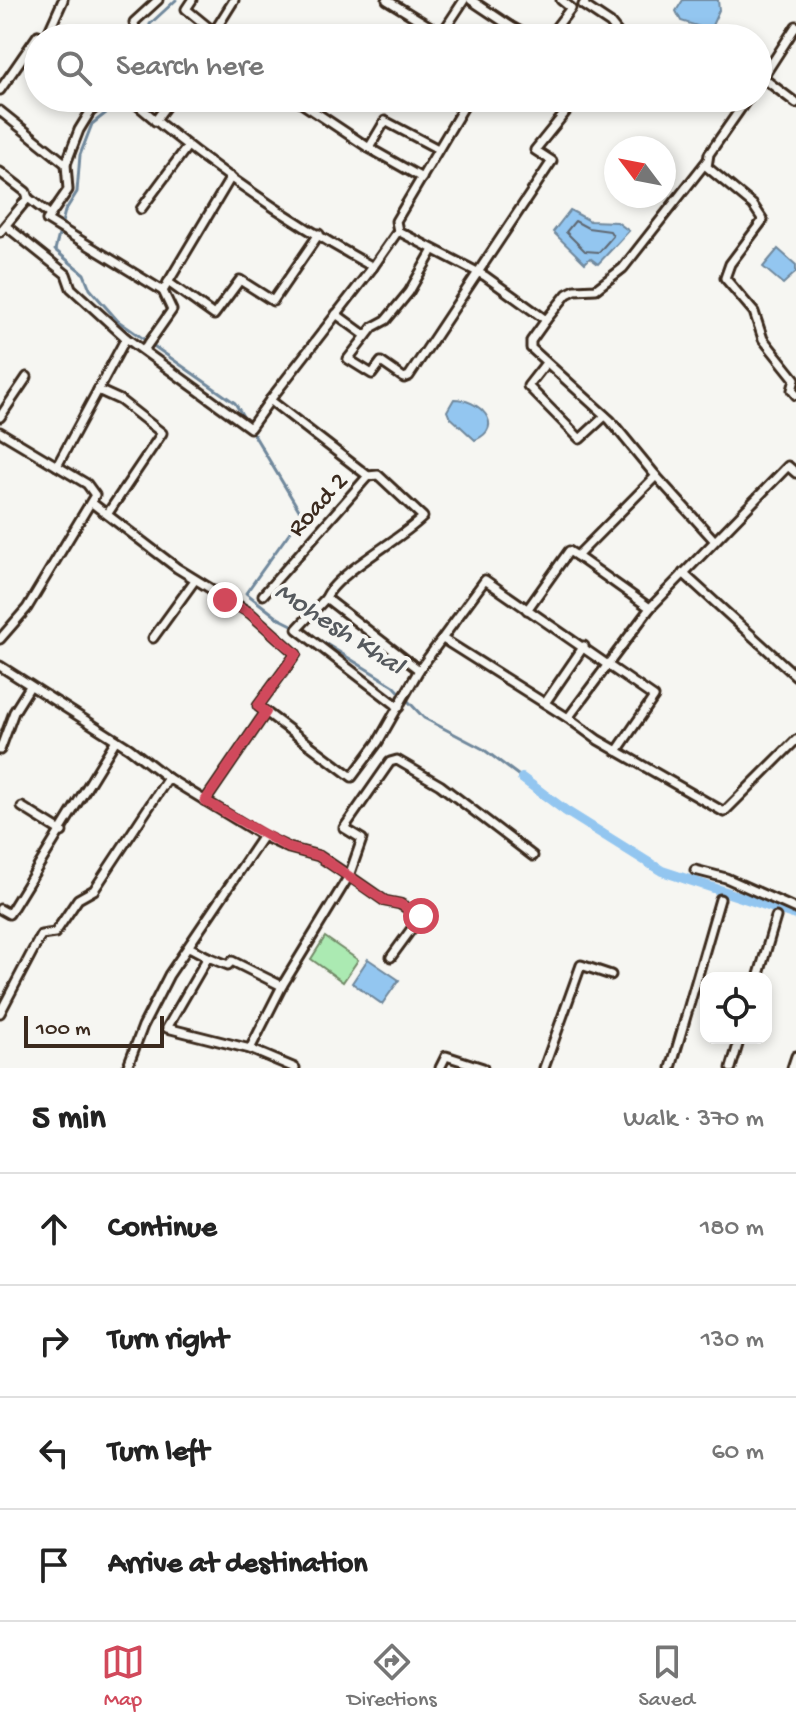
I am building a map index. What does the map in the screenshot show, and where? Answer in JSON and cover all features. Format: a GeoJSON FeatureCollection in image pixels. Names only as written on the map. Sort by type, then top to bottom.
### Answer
{"type":"FeatureCollection","features":[{"type":"Feature","properties":{"kind":"street"},"geometry":{"type":"LineString","coordinates":[[54,24],[64,6],[63,0]]}},
{"type":"Feature","properties":{"kind":"street"},"geometry":{"type":"LineString","coordinates":[[146,0],[146,9]]}},
{"type":"Feature","properties":{"kind":"street"},"geometry":{"type":"LineString","coordinates":[[134,24],[158,0]]}},
{"type":"Feature","properties":{"kind":"street"},"geometry":{"type":"LineString","coordinates":[[192,0],[186,9],[204,24]]}},
{"type":"Feature","properties":{"kind":"street"},"geometry":{"type":"LineString","coordinates":[[219,24],[234,0]]}},
{"type":"Feature","properties":{"kind":"street"},"geometry":{"type":"LineString","coordinates":[[387,0],[423,24]]}},
{"type":"Feature","properties":{"kind":"street"},"geometry":{"type":"LineString","coordinates":[[449,24],[464,0]]}},
{"type":"Feature","properties":{"kind":"street"},"geometry":{"type":"LineString","coordinates":[[471,0],[507,24]]}},
{"type":"Feature","properties":{"kind":"street"},"geometry":{"type":"LineString","coordinates":[[559,24],[571,8],[561,0]]}},
{"type":"Feature","properties":{"kind":"street"},"geometry":{"type":"LineString","coordinates":[[586,0],[583,5],[611,24]]}},
{"type":"Feature","properties":{"kind":"street"},"geometry":{"type":"LineString","coordinates":[[772,64],[796,26]]}},
{"type":"Feature","properties":{"kind":"street"},"geometry":{"type":"LineString","coordinates":[[0,90],[24,55]]}},
{"type":"Feature","properties":{"kind":"street"},"geometry":{"type":"LineString","coordinates":[[772,89],[796,103]]}},
{"type":"Feature","properties":{"kind":"street"},"geometry":{"type":"LineString","coordinates":[[0,111],[66,164]]}},
{"type":"Feature","properties":{"kind":"street"},"geometry":{"type":"LineString","coordinates":[[90,112],[66,164],[68,190],[47,220],[163,291],[172,310],[144,350]]}},
{"type":"Feature","properties":{"kind":"street"},"geometry":{"type":"LineString","coordinates":[[145,112],[259,200],[373,267]]}},
{"type":"Feature","properties":{"kind":"street"},"geometry":{"type":"LineString","coordinates":[[155,121],[162,112]]}},
{"type":"Feature","properties":{"kind":"street"},"geometry":{"type":"LineString","coordinates":[[315,112],[422,178]]}},
{"type":"Feature","properties":{"kind":"street"},"geometry":{"type":"LineString","coordinates":[[28,198],[3,229],[66,274],[71,288],[126,338],[250,428],[398,231],[396,221],[460,112]]}},
{"type":"Feature","properties":{"kind":"street"},"geometry":{"type":"LineString","coordinates":[[433,250],[409,292],[386,320],[373,327],[348,359],[372,374],[381,362],[407,378],[552,161],[535,150],[566,112]]}},
{"type":"Feature","properties":{"kind":"street"},"geometry":{"type":"LineString","coordinates":[[714,540],[605,416],[546,363],[530,344],[567,294],[575,290],[596,289],[623,268],[707,161],[739,112]]}},
{"type":"Feature","properties":{"kind":"street"},"geometry":{"type":"LineString","coordinates":[[369,148],[385,121],[438,149]]}},
{"type":"Feature","properties":{"kind":"street"},"geometry":{"type":"LineString","coordinates":[[141,209],[187,147]]}},
{"type":"Feature","properties":{"kind":"street"},"geometry":{"type":"LineString","coordinates":[[707,161],[712,173],[753,205],[763,220],[730,264],[725,278],[754,312],[763,339],[795,379],[792,390],[796,395]]}},
{"type":"Feature","properties":{"kind":"street"},"geometry":{"type":"LineString","coordinates":[[0,172],[49,214]]}},
{"type":"Feature","properties":{"kind":"street"},"geometry":{"type":"LineString","coordinates":[[163,291],[231,177]]}},
{"type":"Feature","properties":{"kind":"street"},"geometry":{"type":"LineString","coordinates":[[398,231],[479,273],[546,320]]}},
{"type":"Feature","properties":{"kind":"street"},"geometry":{"type":"LineString","coordinates":[[168,282],[214,315],[240,280],[273,301],[319,234]]}},
{"type":"Feature","properties":{"kind":"street"},"geometry":{"type":"LineString","coordinates":[[336,314],[366,336]]}},
{"type":"Feature","properties":{"kind":"street"},"geometry":{"type":"LineString","coordinates":[[57,466],[104,373],[126,338]]}},
{"type":"Feature","properties":{"kind":"street"},"geometry":{"type":"LineString","coordinates":[[546,363],[528,386],[580,439],[605,416]]}},
{"type":"Feature","properties":{"kind":"street"},"geometry":{"type":"LineString","coordinates":[[0,417],[27,377]]}},
{"type":"Feature","properties":{"kind":"street"},"geometry":{"type":"LineString","coordinates":[[98,390],[120,400],[162,433],[108,513]]}},
{"type":"Feature","properties":{"kind":"street"},"geometry":{"type":"LineString","coordinates":[[270,400],[368,476],[378,475],[423,517],[404,536],[351,571],[297,629],[399,707]]}},
{"type":"Feature","properties":{"kind":"street"},"geometry":{"type":"LineString","coordinates":[[0,432],[93,489],[92,503],[27,608],[0,639]]}},
{"type":"Feature","properties":{"kind":"street"},"geometry":{"type":"LineString","coordinates":[[568,718],[650,608],[788,466],[796,473]]}},
{"type":"Feature","properties":{"kind":"street","name":"Road 2"},"geometry":{"type":"LineString","coordinates":[[263,595],[368,476]]}},
{"type":"Feature","properties":{"kind":"street"},"geometry":{"type":"LineString","coordinates":[[577,556],[656,476]]}},
{"type":"Feature","properties":{"kind":"street"},"geometry":{"type":"LineString","coordinates":[[92,503],[195,580],[250,613],[296,654],[258,706],[352,777],[399,707],[419,670],[485,580],[654,697],[617,751]]}},
{"type":"Feature","properties":{"kind":"street"},"geometry":{"type":"LineString","coordinates":[[527,610],[569,551],[650,608]]}},
{"type":"Feature","properties":{"kind":"street"},"geometry":{"type":"LineString","coordinates":[[683,573],[796,676]]}},
{"type":"Feature","properties":{"kind":"street"},"geometry":{"type":"LineString","coordinates":[[153,638],[195,580]]}},
{"type":"Feature","properties":{"kind":"street"},"geometry":{"type":"LineString","coordinates":[[326,598],[419,670]]}},
{"type":"Feature","properties":{"kind":"street"},"geometry":{"type":"LineString","coordinates":[[443,639],[617,751],[724,812],[796,740]]}},
{"type":"Feature","properties":{"kind":"street"},"geometry":{"type":"LineString","coordinates":[[545,703],[584,646]]}},
{"type":"Feature","properties":{"kind":"street"},"geometry":{"type":"LineString","coordinates":[[0,666],[29,688],[116,740],[168,778],[263,836],[289,848],[319,856],[385,901],[400,904],[421,916],[391,957]]}},
{"type":"Feature","properties":{"kind":"street"},"geometry":{"type":"LineString","coordinates":[[0,750],[14,712],[29,688]]}},
{"type":"Feature","properties":{"kind":"street"},"geometry":{"type":"LineString","coordinates":[[205,801],[266,712]]}},
{"type":"Feature","properties":{"kind":"street"},"geometry":{"type":"LineString","coordinates":[[0,909],[9,914],[116,740]]}},
{"type":"Feature","properties":{"kind":"street"},"geometry":{"type":"LineString","coordinates":[[250,1049],[282,986],[349,876],[362,839],[344,828],[393,760],[440,785],[533,856]]}},
{"type":"Feature","properties":{"kind":"street"},"geometry":{"type":"LineString","coordinates":[[0,1013],[41,935],[55,933],[78,899],[94,890],[168,778]]}},
{"type":"Feature","properties":{"kind":"street"},"geometry":{"type":"LineString","coordinates":[[22,807],[62,832]]}},
{"type":"Feature","properties":{"kind":"street"},"geometry":{"type":"LineString","coordinates":[[127,1068],[155,999],[263,836]]}},
{"type":"Feature","properties":{"kind":"street"},"geometry":{"type":"LineString","coordinates":[[695,870],[726,878],[796,909]]}},
{"type":"Feature","properties":{"kind":"street"},"geometry":{"type":"LineString","coordinates":[[671,1068],[720,899]]}},
{"type":"Feature","properties":{"kind":"street"},"geometry":{"type":"LineString","coordinates":[[760,972],[776,917]]}},
{"type":"Feature","properties":{"kind":"street"},"geometry":{"type":"LineString","coordinates":[[189,947],[228,965],[232,961],[282,986]]}},
{"type":"Feature","properties":{"kind":"street"},"geometry":{"type":"LineString","coordinates":[[208,957],[167,1028],[250,1049],[295,1068]]}},
{"type":"Feature","properties":{"kind":"street"},"geometry":{"type":"LineString","coordinates":[[544,1068],[581,965],[611,975]]}},
{"type":"Feature","properties":{"kind":"street"},"geometry":{"type":"LineString","coordinates":[[731,1068],[738,1044]]}},
{"type":"Feature","properties":{"kind":"street"},"geometry":{"type":"LineString","coordinates":[[440,1068],[446,1056],[452,1056],[483,1068]]}},
{"type":"Feature","properties":{"kind":"street"},"geometry":{"type":"LineString","coordinates":[[792,1068],[796,1056]]}},
{"type":"Feature","properties":{"kind":"green space"},"geometry":{"type":"Polygon","coordinates":[[[325,937],[358,960],[343,982],[311,959],[325,937]]]}},
{"type":"Feature","properties":{"kind":"water"},"geometry":{"type":"Polygon","coordinates":[[[683,0],[718,0],[719,10],[713,24],[681,21],[676,11],[683,0]]]}},
{"type":"Feature","properties":{"kind":"water"},"geometry":{"type":"Polygon","coordinates":[[[570,210],[590,221],[617,222],[629,231],[598,264],[590,258],[585,263],[553,232],[570,210]]]}},
{"type":"Feature","properties":{"kind":"water"},"geometry":{"type":"Polygon","coordinates":[[[778,249],[796,265],[796,272],[783,284],[763,267],[778,249]]]}},
{"type":"Feature","properties":{"kind":"water"},"geometry":{"type":"Polygon","coordinates":[[[454,399],[472,403],[486,414],[489,428],[484,434],[475,440],[449,416],[447,411],[454,399]]]}},
{"type":"Feature","properties":{"kind":"water"},"geometry":{"type":"Polygon","coordinates":[[[368,959],[399,980],[382,1004],[352,983],[368,959]]]}},
{"type":"Feature","properties":{"kind":"waterway","name":"Mohesh Khal"},"geometry":{"type":"LineString","coordinates":[[150,24],[176,0]]}},
{"type":"Feature","properties":{"kind":"waterway","name":"Mohesh Khal"},"geometry":{"type":"LineString","coordinates":[[107,112],[92,124],[80,155],[77,192],[65,211],[55,250],[84,274],[90,289],[118,321],[235,403],[302,515],[246,593],[278,618],[298,628]]}},
{"type":"Feature","properties":{"kind":"waterway","name":"Mohesh Khal"},"geometry":{"type":"LineString","coordinates":[[305,631],[394,686],[424,718],[483,749],[522,778]]}},
{"type":"Feature","properties":{"kind":"waterway","name":"Mohesh Khal"},"geometry":{"type":"LineString","coordinates":[[522,778],[566,811],[662,871],[796,915]]}},
{"type":"Feature","properties":{"kind":"route"},"geometry":{"type":"LineString","coordinates":[[225,600],[250,613],[296,654],[258,706],[266,712],[205,801],[263,836],[289,848],[319,856],[385,901],[400,904],[421,916]]}}]}
